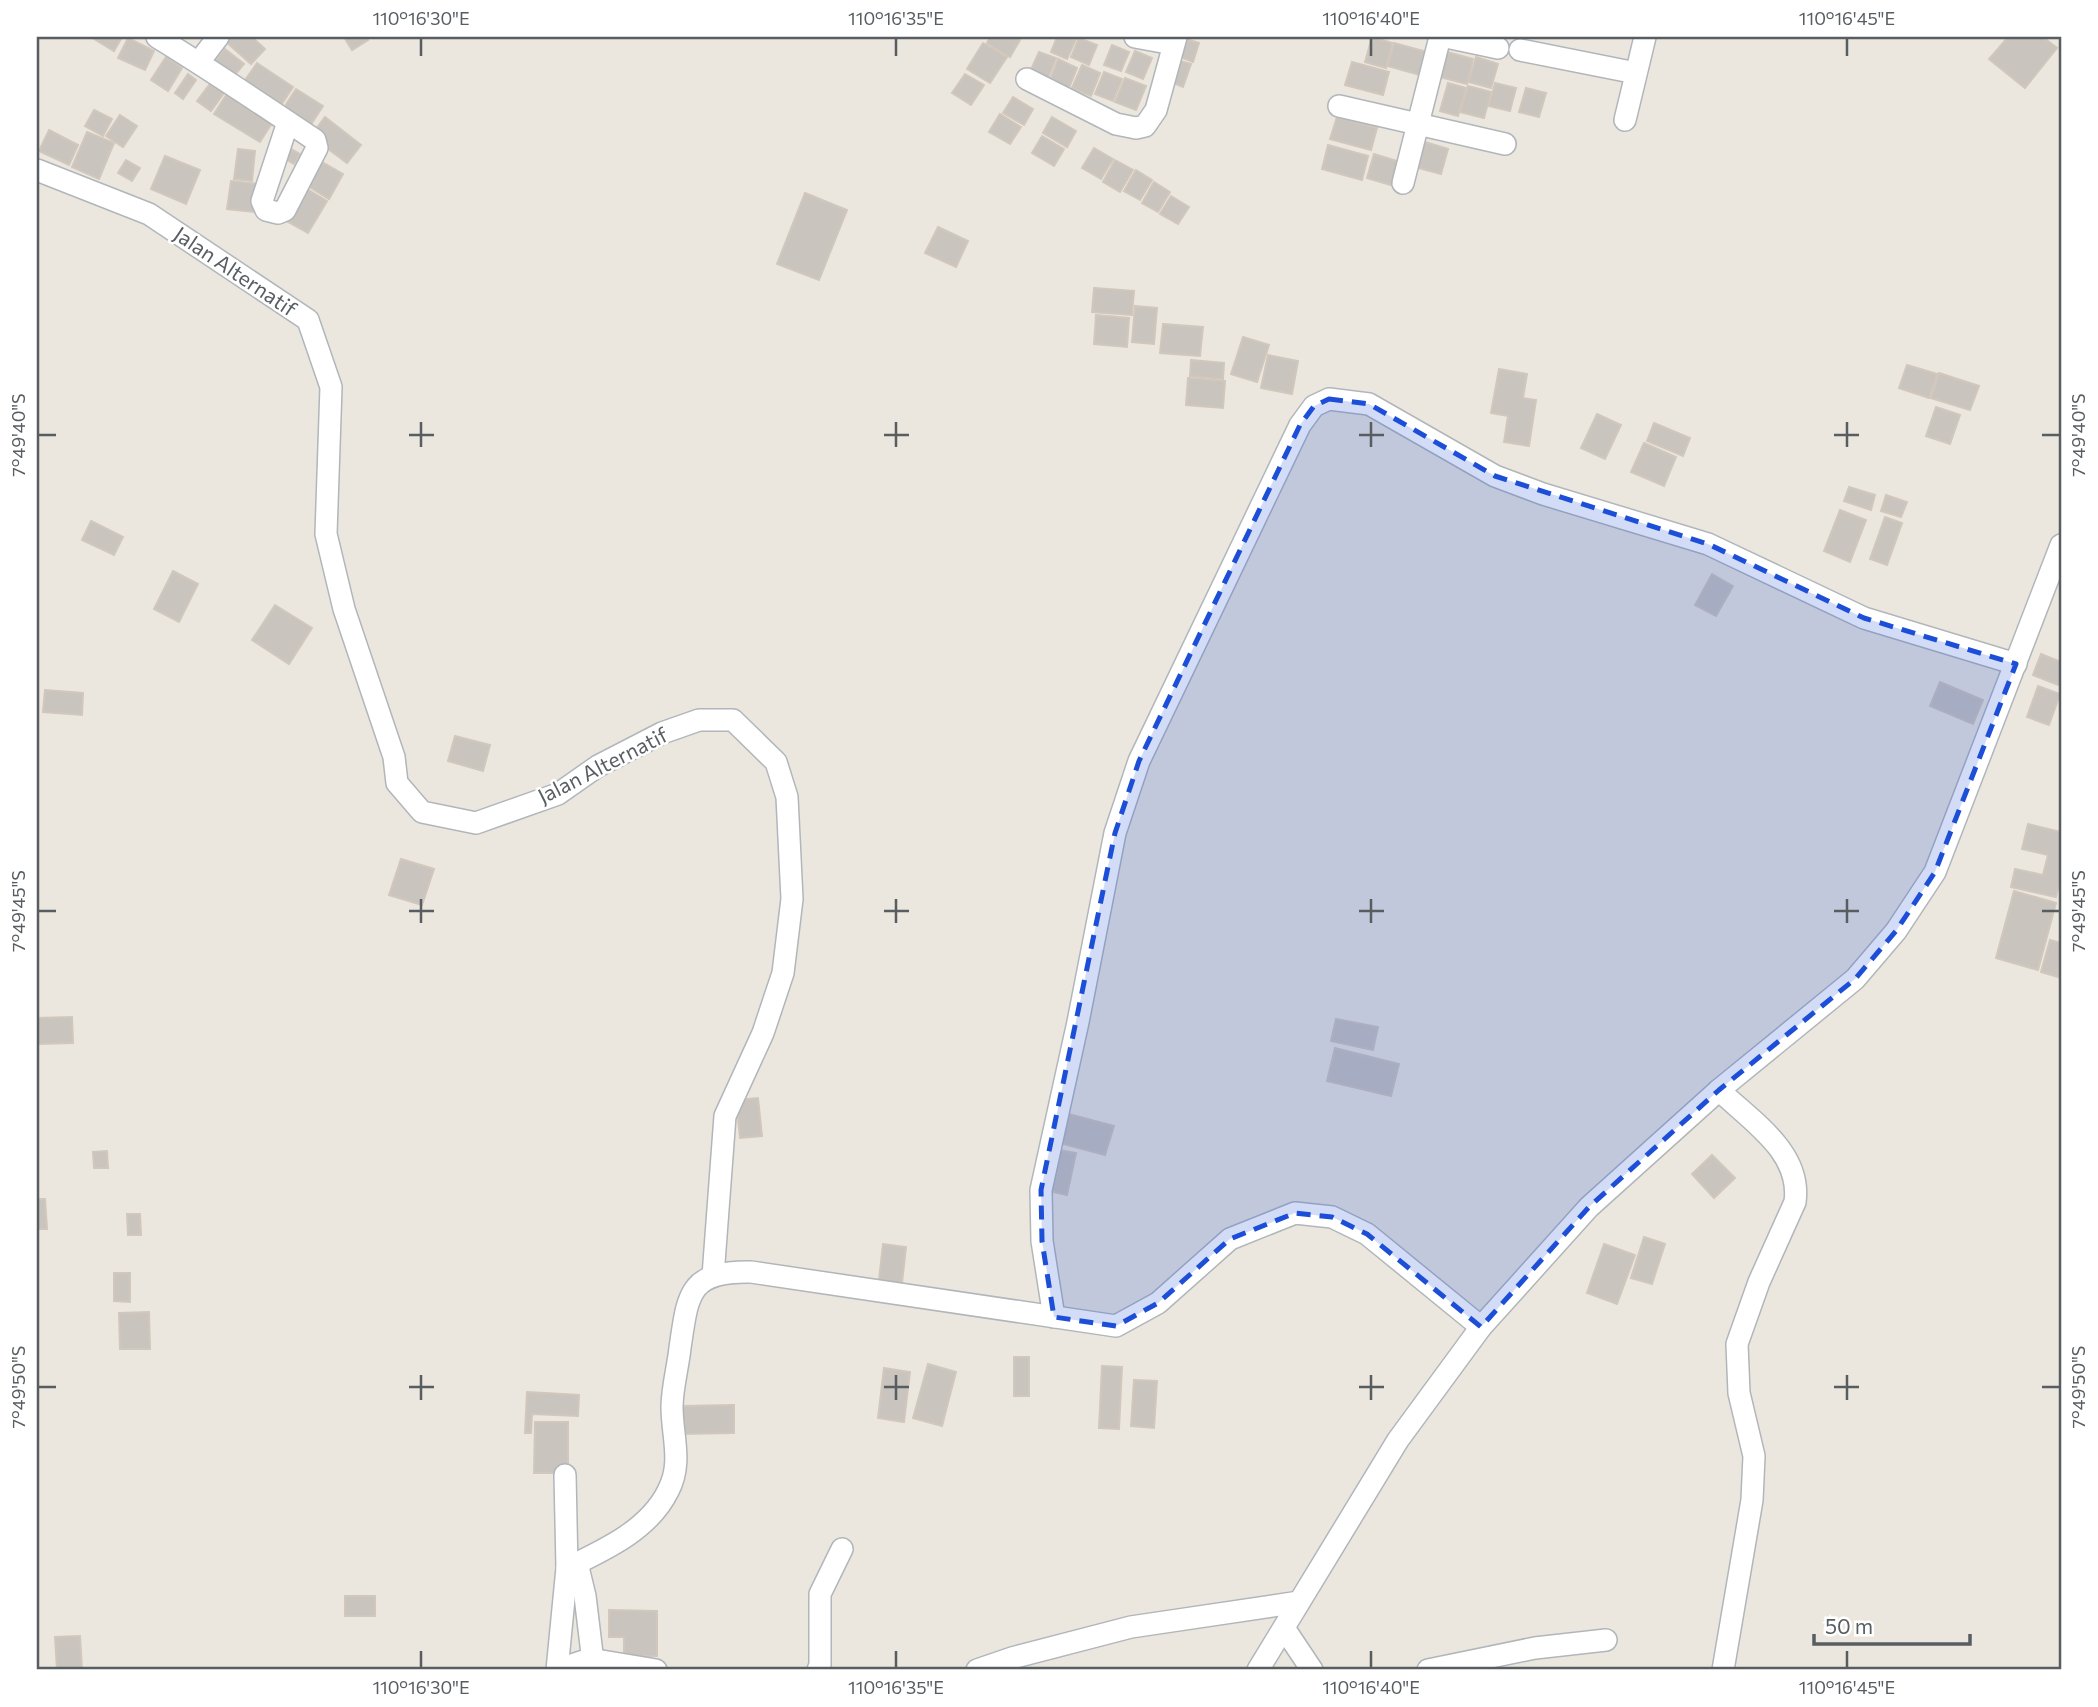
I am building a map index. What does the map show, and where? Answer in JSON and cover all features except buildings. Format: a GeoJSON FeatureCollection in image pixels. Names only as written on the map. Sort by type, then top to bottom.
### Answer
{"type":"FeatureCollection","features":[{"type":"Feature","properties":{"kind":"street"},"geometry":{"type":"LineString","coordinates":[[158,37],[288,122]]}},
{"type":"Feature","properties":{"kind":"street"},"geometry":{"type":"LineString","coordinates":[[199,62],[218,37]]}},
{"type":"Feature","properties":{"kind":"street"},"geometry":{"type":"LineString","coordinates":[[1027,79],[1116,124],[1136,128],[1145,126],[1156,110],[1174,41],[1135,37]]}},
{"type":"Feature","properties":{"kind":"street"},"geometry":{"type":"LineString","coordinates":[[1403,183],[1440,37]]}},
{"type":"Feature","properties":{"kind":"street"},"geometry":{"type":"LineString","coordinates":[[1446,37],[1498,48]]}},
{"type":"Feature","properties":{"kind":"street"},"geometry":{"type":"LineString","coordinates":[[1625,120],[1646,37]]}},
{"type":"Feature","properties":{"kind":"street"},"geometry":{"type":"LineString","coordinates":[[1520,50],[1636,73]]}},
{"type":"Feature","properties":{"kind":"street"},"geometry":{"type":"LineString","coordinates":[[1339,106],[1505,144]]}},
{"type":"Feature","properties":{"kind":"street","name":"Jalan Alternatif"},"geometry":{"type":"LineString","coordinates":[[37,170],[149,214],[308,320],[331,387],[326,534],[344,609],[394,757],[397,783],[422,812],[476,823],[558,794],[598,766],[641,744],[699,720],[733,720],[776,762],[787,797],[792,899],[783,973],[763,1033],[725,1116],[713,1276]]}},
{"type":"Feature","properties":{"kind":"street"},"geometry":{"type":"LineString","coordinates":[[1054,1317],[1042,1241],[1041,1190],[1078,1022],[1115,833],[1139,761],[1300,425],[1314,406],[1329,399],[1370,404],[1495,476],[1543,494],[1708,544],[1864,618],[2016,664]]}},
{"type":"Feature","properties":{"kind":"street"},"geometry":{"type":"LineString","coordinates":[[1258,1670],[1398,1440],[1481,1327],[1589,1207],[1719,1090],[1854,979],[1896,931],[1935,872],[2061,545]]}},
{"type":"Feature","properties":{"kind":"street"},"geometry":{"type":"LineString","coordinates":[[1719,1090],[1789,1158],[1797,1189],[1795,1202],[1759,1282],[1737,1344],[1739,1393],[1754,1456],[1752,1500],[1723,1670]]}},
{"type":"Feature","properties":{"kind":"street"},"geometry":{"type":"LineString","coordinates":[[572,1565],[620,1541],[646,1520],[668,1492],[676,1465],[672,1407],[687,1300],[697,1285],[713,1276],[751,1272],[1116,1326],[1158,1303],[1230,1239],[1295,1213],[1332,1217],[1367,1234],[1481,1327]]}},
{"type":"Feature","properties":{"kind":"street"},"geometry":{"type":"LineString","coordinates":[[565,1475],[572,1565],[557,1670],[592,1665],[656,1670]]}},
{"type":"Feature","properties":{"kind":"street"},"geometry":{"type":"LineString","coordinates":[[818,1670],[820,1594],[842,1549]]}},
{"type":"Feature","properties":{"kind":"street"},"geometry":{"type":"LineString","coordinates":[[572,1565],[588,1617],[592,1665]]}},
{"type":"Feature","properties":{"kind":"street"},"geometry":{"type":"LineString","coordinates":[[977,1670],[1012,1658],[1131,1628],[1299,1602]]}},
{"type":"Feature","properties":{"kind":"street"},"geometry":{"type":"LineString","coordinates":[[1284,1628],[1312,1670]]}},
{"type":"Feature","properties":{"kind":"street"},"geometry":{"type":"LineString","coordinates":[[1428,1670],[1535,1648],[1606,1640]]}},
{"type":"Feature","properties":{"kind":"street"},"geometry":{"type":"LineString","coordinates":[[1504,1670],[1535,1648]]}},
{"type":"Feature","properties":{"kind":"highlighted area"},"geometry":{"type":"Polygon","coordinates":[[[1329,399],[1369,404],[1495,476],[1708,544],[1864,618],[2016,664],[1935,872],[1896,931],[1855,979],[1719,1090],[1589,1207],[1481,1327],[1367,1234],[1332,1217],[1295,1213],[1230,1239],[1158,1303],[1116,1326],[1054,1317],[1042,1241],[1041,1190],[1115,833],[1139,761],[1300,425],[1314,406],[1329,399]]]}}]}
